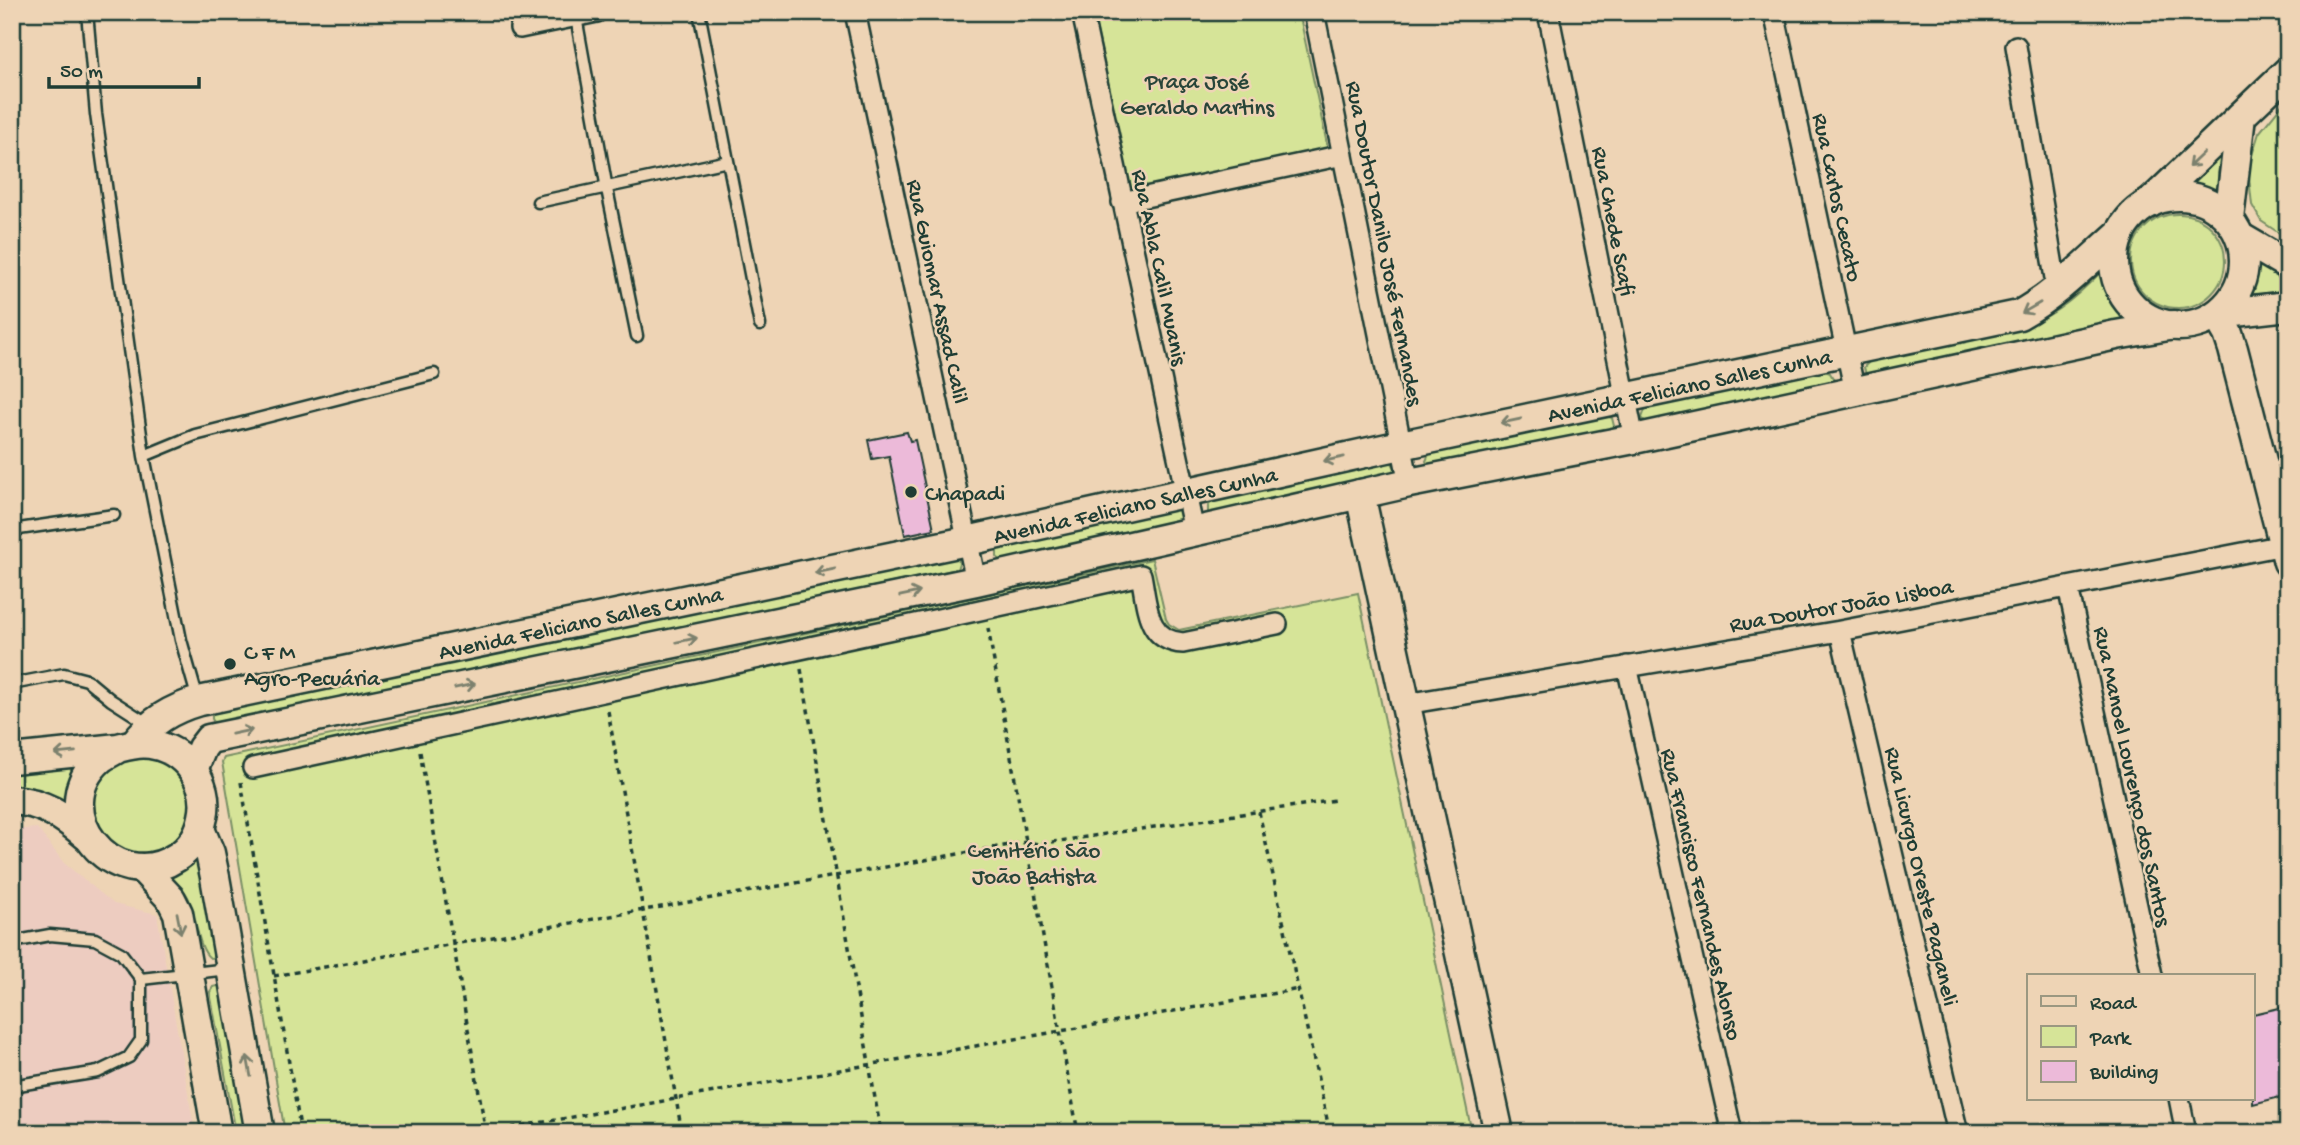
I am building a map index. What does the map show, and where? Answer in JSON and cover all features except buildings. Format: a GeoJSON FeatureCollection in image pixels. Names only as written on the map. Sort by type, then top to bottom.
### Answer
{"type":"FeatureCollection","features":[{"type":"Feature","properties":{"kind":"main road"},"geometry":{"type":"LineString","coordinates":[[2288,71],[2150,203],[2133,215],[2120,233],[2114,254],[2115,275],[2123,295],[2137,311],[2155,321],[2175,325],[2200,322],[2217,314],[2288,306]]}},
{"type":"Feature","properties":{"kind":"main road"},"geometry":{"type":"LineString","coordinates":[[2217,314],[2233,298],[2242,279],[2245,257],[2234,227],[2241,116]]}},
{"type":"Feature","properties":{"kind":"main road"},"geometry":{"type":"LineString","coordinates":[[2150,203],[2170,197],[2192,197],[2212,205],[2234,227],[2288,265]]}},
{"type":"Feature","properties":{"kind":"main road","name":"Avenida Feliciano Salles Cunha"},"geometry":{"type":"LineString","coordinates":[[12,759],[134,739],[171,711],[198,701],[967,541],[1847,349],[2019,315],[2038,305],[2120,233]]}},
{"type":"Feature","properties":{"kind":"main road"},"geometry":{"type":"LineString","coordinates":[[2217,314],[2233,349],[2286,554]]}},
{"type":"Feature","properties":{"kind":"main road","name":"Avenida Feliciano Salles Cunha"},"geometry":{"type":"LineString","coordinates":[[209,739],[976,581],[1409,483],[1634,439],[2116,335],[2175,325]]}},
{"type":"Feature","properties":{"kind":"main road"},"geometry":{"type":"LineString","coordinates":[[1360,494],[1499,1133]]}},
{"type":"Feature","properties":{"kind":"main road"},"geometry":{"type":"LineString","coordinates":[[193,770],[209,739],[198,701]]}},
{"type":"Feature","properties":{"kind":"main road"},"geometry":{"type":"LineString","coordinates":[[12,800],[36,803],[54,811],[87,836],[101,853],[110,859],[120,864],[142,868],[171,861],[183,853],[200,829],[204,814],[201,784],[184,759],[173,752],[134,739],[100,759],[87,775],[80,795],[80,816],[87,836]]}},
{"type":"Feature","properties":{"kind":"main road"},"geometry":{"type":"LineString","coordinates":[[200,829],[210,853],[260,1133]]}},
{"type":"Feature","properties":{"kind":"main road"},"geometry":{"type":"LineString","coordinates":[[142,868],[171,899],[178,913],[217,1133]]}},
{"type":"Feature","properties":{"kind":"street"},"geometry":{"type":"LineString","coordinates":[[520,28],[597,12]]}},
{"type":"Feature","properties":{"kind":"street","name":"Rua Guiomar Assad Calil"},"geometry":{"type":"LineString","coordinates":[[855,12],[976,581]]}},
{"type":"Feature","properties":{"kind":"street","name":"Rua Abla Calil Muanis"},"geometry":{"type":"LineString","coordinates":[[1082,12],[1194,531]]}},
{"type":"Feature","properties":{"kind":"street","name":"Rua Doutor Danilo José Fernandes"},"geometry":{"type":"LineString","coordinates":[[1314,12],[1409,483]]}},
{"type":"Feature","properties":{"kind":"street","name":"Rua Chede Scafi"},"geometry":{"type":"LineString","coordinates":[[1548,12],[1634,439]]}},
{"type":"Feature","properties":{"kind":"street","name":"Rua Carlos Cecato"},"geometry":{"type":"LineString","coordinates":[[1774,12],[1855,392]]}},
{"type":"Feature","properties":{"kind":"street"},"geometry":{"type":"LineString","coordinates":[[2015,46],[2057,289]]}},
{"type":"Feature","properties":{"kind":"street"},"geometry":{"type":"LineString","coordinates":[[1122,202],[1343,155]]}},
{"type":"Feature","properties":{"kind":"street","name":"Rua Doutor João Lisboa"},"geometry":{"type":"LineString","coordinates":[[1406,704],[1840,631],[2068,587],[2286,554]]}},
{"type":"Feature","properties":{"kind":"street"},"geometry":{"type":"LineString","coordinates":[[253,768],[1141,575],[1150,621],[1164,639],[1173,643],[1277,624]]}},
{"type":"Feature","properties":{"kind":"street","name":"Rua Manoel Lourenço dos Santos"},"geometry":{"type":"LineString","coordinates":[[2068,587],[2152,974]]}},
{"type":"Feature","properties":{"kind":"street","name":"Rua Licurgo Oreste Paganeli"},"geometry":{"type":"LineString","coordinates":[[1840,631],[1958,1133]]}},
{"type":"Feature","properties":{"kind":"street","name":"Rua Francisco Fernandes Alonso"},"geometry":{"type":"LineString","coordinates":[[1627,666],[1731,1133]]}},
{"type":"Feature","properties":{"kind":"street"},"geometry":{"type":"LineString","coordinates":[[2179,1100],[2186,1133]]}},
{"type":"Feature","properties":{"kind":"lane"},"geometry":{"type":"LineString","coordinates":[[87,12],[96,114],[144,456],[181,640],[198,701]]}},
{"type":"Feature","properties":{"kind":"lane"},"geometry":{"type":"LineString","coordinates":[[699,12],[760,324]]}},
{"type":"Feature","properties":{"kind":"lane"},"geometry":{"type":"LineString","coordinates":[[576,17],[637,335]]}},
{"type":"Feature","properties":{"kind":"lane"},"geometry":{"type":"LineString","coordinates":[[538,202],[728,162]]}},
{"type":"Feature","properties":{"kind":"lane"},"geometry":{"type":"LineString","coordinates":[[144,456],[195,435],[434,373]]}},
{"type":"Feature","properties":{"kind":"lane"},"geometry":{"type":"LineString","coordinates":[[12,530],[114,515]]}},
{"type":"Feature","properties":{"kind":"lane"},"geometry":{"type":"LineString","coordinates":[[12,684],[64,674],[87,680],[111,700],[134,739]]}},
{"type":"Feature","properties":{"kind":"lane"},"geometry":{"type":"LineString","coordinates":[[12,943],[50,935],[95,939],[121,953],[141,979],[141,1040],[129,1057],[98,1072],[12,1086]]}},
{"type":"Feature","properties":{"kind":"lane"},"geometry":{"type":"LineString","coordinates":[[141,979],[232,969]]}},
{"type":"Feature","properties":{"kind":"path"},"geometry":{"type":"LineString","coordinates":[[985,609],[1078,1133]]}},
{"type":"Feature","properties":{"kind":"path"},"geometry":{"type":"LineString","coordinates":[[798,650],[881,1133]]}},
{"type":"Feature","properties":{"kind":"path"},"geometry":{"type":"LineString","coordinates":[[605,692],[682,1133]]}},
{"type":"Feature","properties":{"kind":"path"},"geometry":{"type":"LineString","coordinates":[[416,733],[484,1133],[1298,989]]}},
{"type":"Feature","properties":{"kind":"path"},"geometry":{"type":"LineString","coordinates":[[253,768],[241,781],[301,1133]]}},
{"type":"Feature","properties":{"kind":"path"},"geometry":{"type":"LineString","coordinates":[[274,976],[1026,842],[1039,844],[1336,800]]}},
{"type":"Feature","properties":{"kind":"path"},"geometry":{"type":"LineString","coordinates":[[1259,812],[1330,1133]]}},
{"type":"Feature","properties":{"kind":"shaded area"},"geometry":{"type":"Polygon","coordinates":[[[37,828],[64,863],[114,904],[157,914],[195,1133],[12,1133],[12,830],[37,828]]]}},
{"type":"Feature","properties":{"kind":"green space","name":"Praça José Geraldo Martins"},"geometry":{"type":"Polygon","coordinates":[[[1093,12],[1299,12],[1328,149],[1131,190],[1093,12]]]}},
{"type":"Feature","properties":{"kind":"green space"},"geometry":{"type":"Polygon","coordinates":[[[2288,97],[2288,239],[2261,221],[2252,205],[2248,168],[2259,133],[2288,97]]]}},
{"type":"Feature","properties":{"kind":"green space"},"geometry":{"type":"Polygon","coordinates":[[[2222,145],[2218,197],[2175,185],[2222,145]]]}},
{"type":"Feature","properties":{"kind":"green space"},"geometry":{"type":"Polygon","coordinates":[[[2178,214],[2196,218],[2211,228],[2221,243],[2225,261],[2221,279],[2211,294],[2196,304],[2178,308],[2160,304],[2145,294],[2135,279],[2131,261],[2135,243],[2145,228],[2160,218],[2178,214]]]}},
{"type":"Feature","properties":{"kind":"green space"},"geometry":{"type":"Polygon","coordinates":[[[2256,257],[2288,283],[2288,298],[2247,303],[2256,257]]]}},
{"type":"Feature","properties":{"kind":"green space"},"geometry":{"type":"Polygon","coordinates":[[[2104,269],[2114,295],[2131,317],[2125,322],[1874,381],[1866,375],[1864,367],[1872,359],[2027,326],[2068,302],[2104,269]]]}},
{"type":"Feature","properties":{"kind":"green space"},"geometry":{"type":"Polygon","coordinates":[[[1823,370],[1830,373],[1834,380],[1832,387],[1647,424],[1642,418],[1646,407],[1823,370]]]}},
{"type":"Feature","properties":{"kind":"green space"},"geometry":{"type":"Polygon","coordinates":[[[1603,415],[1612,418],[1614,426],[1611,434],[1430,469],[1426,461],[1430,452],[1603,415]]]}},
{"type":"Feature","properties":{"kind":"green space"},"geometry":{"type":"Polygon","coordinates":[[[1385,462],[1392,463],[1397,471],[1395,479],[1208,514],[1208,506],[1213,500],[1385,462]]]}},
{"type":"Feature","properties":{"kind":"green space"},"geometry":{"type":"Polygon","coordinates":[[[1174,508],[1179,511],[1181,518],[1177,527],[1002,562],[997,557],[997,543],[1174,508]]]}},
{"type":"Feature","properties":{"kind":"green space"},"geometry":{"type":"Polygon","coordinates":[[[957,555],[957,569],[225,725],[216,725],[212,719],[212,711],[957,555]]]}},
{"type":"Feature","properties":{"kind":"green space","name":"Cemitério São João Batista"},"geometry":{"type":"Polygon","coordinates":[[[1152,559],[1166,619],[1179,630],[1358,593],[1472,1133],[285,1133],[222,762],[224,758],[1152,559]]]}},
{"type":"Feature","properties":{"kind":"green space"},"geometry":{"type":"Polygon","coordinates":[[[136,753],[165,759],[180,770],[191,790],[193,812],[186,834],[171,850],[123,856],[90,823],[96,777],[136,753]]]}},
{"type":"Feature","properties":{"kind":"green space"},"geometry":{"type":"Polygon","coordinates":[[[88,760],[71,806],[12,792],[12,771],[88,760]]]}},
{"type":"Feature","properties":{"kind":"green space"},"geometry":{"type":"Polygon","coordinates":[[[205,851],[219,957],[210,958],[199,939],[188,897],[165,872],[205,851]]]}},
{"type":"Feature","properties":{"kind":"green space"},"geometry":{"type":"Polygon","coordinates":[[[222,985],[255,1133],[236,1133],[210,992],[213,987],[222,985]]]}},
{"type":"Feature","properties":{"kind":"place","name":"Chapadi"},"geometry":{"type":"Point","coordinates":[911,492]}},
{"type":"Feature","properties":{"kind":"place","name":"C F M Agro-Pecuária"},"geometry":{"type":"Point","coordinates":[230,664]}}]}
